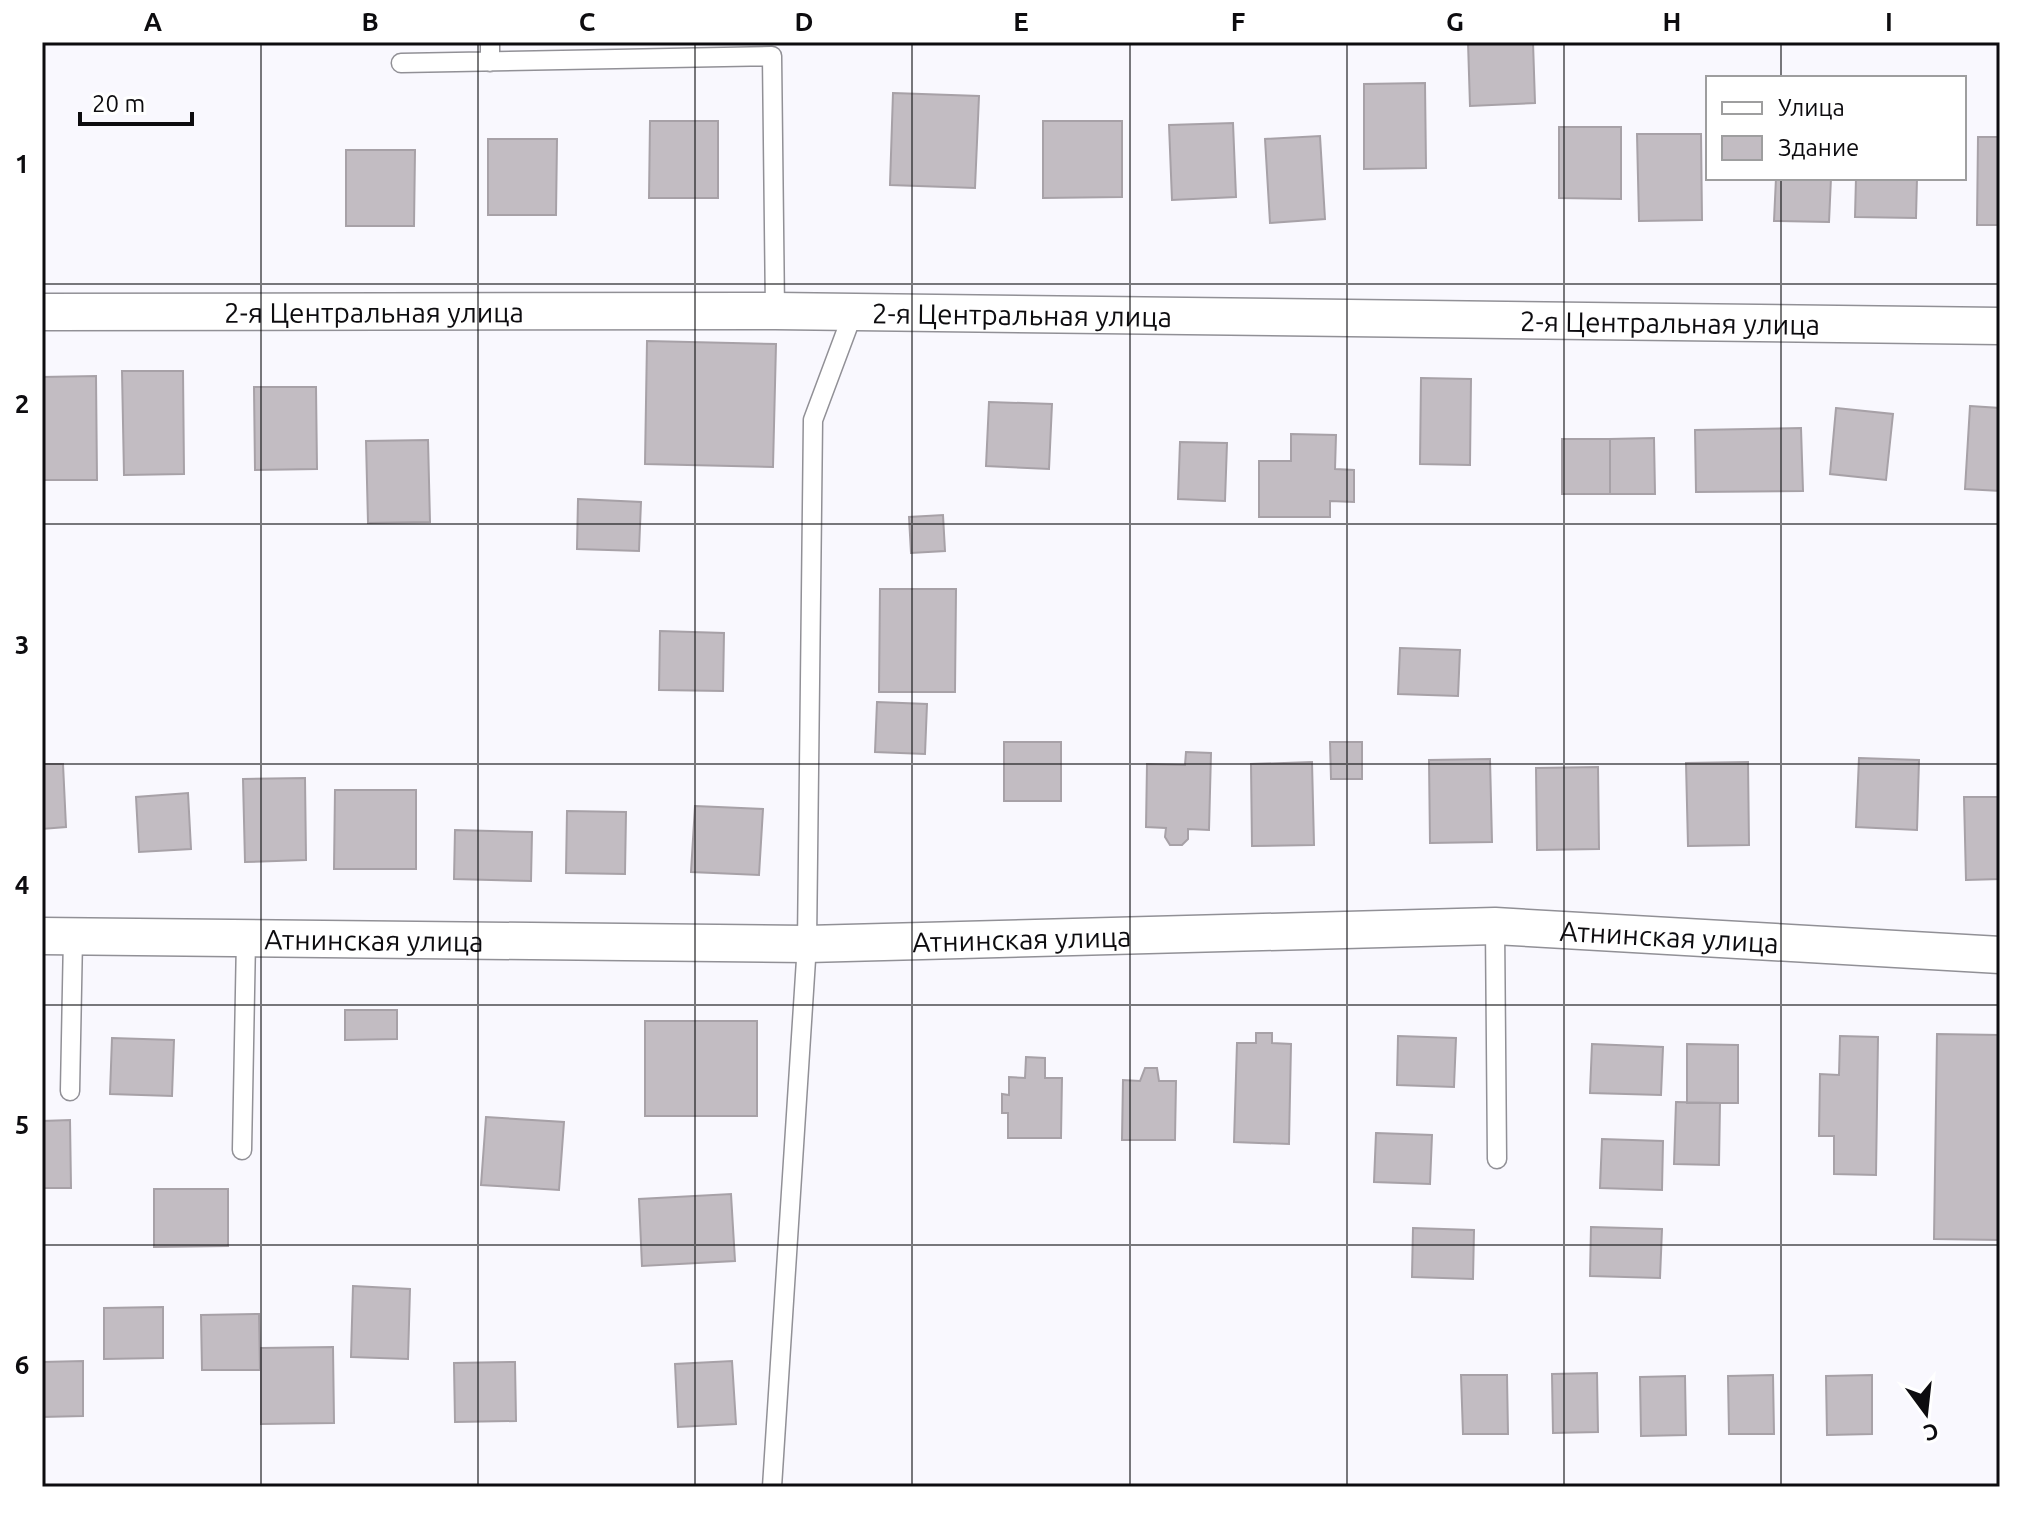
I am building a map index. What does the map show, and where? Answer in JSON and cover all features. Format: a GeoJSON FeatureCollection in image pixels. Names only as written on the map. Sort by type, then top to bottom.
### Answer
{"type":"FeatureCollection","features":[{"type":"Feature","properties":{"kind":"street","name":"2-я Центральная улица"},"geometry":{"type":"LineString","coordinates":[[42,312],[775,311],[2000,326]]}},
{"type":"Feature","properties":{"kind":"street","name":"Атнинская улица"},"geometry":{"type":"LineString","coordinates":[[57,936],[807,944],[1495,926],[2000,955]]}},
{"type":"Feature","properties":{"kind":"lane"},"geometry":{"type":"LineString","coordinates":[[490,42],[490,62]]}},
{"type":"Feature","properties":{"kind":"lane"},"geometry":{"type":"LineString","coordinates":[[401,63],[772,56],[775,311]]}},
{"type":"Feature","properties":{"kind":"lane"},"geometry":{"type":"LineString","coordinates":[[772,1487],[807,944],[813,420],[853,313]]}},
{"type":"Feature","properties":{"kind":"lane"},"geometry":{"type":"LineString","coordinates":[[1495,926],[1497,1159]]}},
{"type":"Feature","properties":{"kind":"lane"},"geometry":{"type":"LineString","coordinates":[[57,936],[70,1091]]}},
{"type":"Feature","properties":{"kind":"lane"},"geometry":{"type":"LineString","coordinates":[[242,1150],[246,939]]}},
{"type":"Feature","properties":{"kind":"building"},"geometry":{"type":"Polygon","coordinates":[[[1468,42],[1533,42],[1535,103],[1470,106],[1468,42]]]}},
{"type":"Feature","properties":{"kind":"building"},"geometry":{"type":"Polygon","coordinates":[[[1425,83],[1426,168],[1364,169],[1364,84],[1425,83]]]}},
{"type":"Feature","properties":{"kind":"building"},"geometry":{"type":"Polygon","coordinates":[[[893,93],[979,96],[975,188],[890,185],[893,93]]]}},
{"type":"Feature","properties":{"kind":"building"},"geometry":{"type":"Polygon","coordinates":[[[650,121],[718,121],[718,198],[649,198],[650,121]]]}},
{"type":"Feature","properties":{"kind":"building"},"geometry":{"type":"Polygon","coordinates":[[[1043,121],[1122,121],[1122,197],[1043,198],[1043,121]]]}},
{"type":"Feature","properties":{"kind":"building"},"geometry":{"type":"Polygon","coordinates":[[[1233,123],[1236,197],[1172,200],[1169,125],[1233,123]]]}},
{"type":"Feature","properties":{"kind":"building"},"geometry":{"type":"Polygon","coordinates":[[[1559,127],[1621,127],[1621,199],[1559,198],[1559,127]]]}},
{"type":"Feature","properties":{"kind":"building"},"geometry":{"type":"Polygon","coordinates":[[[1637,134],[1701,134],[1702,220],[1639,221],[1637,134]]]}},
{"type":"Feature","properties":{"kind":"building"},"geometry":{"type":"Polygon","coordinates":[[[1320,136],[1325,219],[1270,223],[1265,139],[1320,136]]]}},
{"type":"Feature","properties":{"kind":"building"},"geometry":{"type":"Polygon","coordinates":[[[1978,137],[2000,137],[2000,225],[1977,225],[1978,137]]]}},
{"type":"Feature","properties":{"kind":"building"},"geometry":{"type":"Polygon","coordinates":[[[488,139],[557,139],[556,215],[488,215],[488,139]]]}},
{"type":"Feature","properties":{"kind":"building"},"geometry":{"type":"Polygon","coordinates":[[[346,150],[415,150],[414,226],[346,226],[346,150]]]}},
{"type":"Feature","properties":{"kind":"building"},"geometry":{"type":"Polygon","coordinates":[[[1776,180],[1831,180],[1829,222],[1774,221],[1776,180]]]}},
{"type":"Feature","properties":{"kind":"building"},"geometry":{"type":"Polygon","coordinates":[[[1856,180],[1917,180],[1916,218],[1855,217],[1856,180]]]}},
{"type":"Feature","properties":{"kind":"building"},"geometry":{"type":"Polygon","coordinates":[[[647,341],[776,344],[773,467],[645,464],[647,341]]]}},
{"type":"Feature","properties":{"kind":"building"},"geometry":{"type":"Polygon","coordinates":[[[122,371],[183,371],[184,474],[124,475],[122,371]]]}},
{"type":"Feature","properties":{"kind":"building"},"geometry":{"type":"Polygon","coordinates":[[[96,376],[97,480],[42,480],[42,377],[96,376]]]}},
{"type":"Feature","properties":{"kind":"building"},"geometry":{"type":"Polygon","coordinates":[[[1421,378],[1471,379],[1470,465],[1420,464],[1421,378]]]}},
{"type":"Feature","properties":{"kind":"building"},"geometry":{"type":"Polygon","coordinates":[[[254,387],[316,387],[317,469],[255,470],[254,387]]]}},
{"type":"Feature","properties":{"kind":"building"},"geometry":{"type":"Polygon","coordinates":[[[989,402],[1052,404],[1049,469],[986,466],[989,402]]]}},
{"type":"Feature","properties":{"kind":"building"},"geometry":{"type":"Polygon","coordinates":[[[1970,406],[2000,408],[2000,491],[1965,489],[1970,406]]]}},
{"type":"Feature","properties":{"kind":"building"},"geometry":{"type":"Polygon","coordinates":[[[1836,408],[1893,414],[1886,480],[1830,474],[1836,408]]]}},
{"type":"Feature","properties":{"kind":"building"},"geometry":{"type":"Polygon","coordinates":[[[1801,428],[1803,491],[1696,492],[1695,430],[1801,428]]]}},
{"type":"Feature","properties":{"kind":"building"},"geometry":{"type":"Polygon","coordinates":[[[1291,434],[1336,435],[1335,469],[1354,470],[1354,502],[1330,501],[1330,517],[1259,517],[1259,461],[1291,461],[1291,434]]]}},
{"type":"Feature","properties":{"kind":"building"},"geometry":{"type":"Polygon","coordinates":[[[1654,438],[1655,494],[1610,494],[1610,439],[1654,438]]]}},
{"type":"Feature","properties":{"kind":"building"},"geometry":{"type":"Polygon","coordinates":[[[1562,439],[1610,439],[1610,494],[1562,494],[1562,439]]]}},
{"type":"Feature","properties":{"kind":"building"},"geometry":{"type":"Polygon","coordinates":[[[428,440],[430,522],[368,523],[366,441],[428,440]]]}},
{"type":"Feature","properties":{"kind":"building"},"geometry":{"type":"Polygon","coordinates":[[[1180,442],[1227,443],[1225,501],[1178,499],[1180,442]]]}},
{"type":"Feature","properties":{"kind":"building"},"geometry":{"type":"Polygon","coordinates":[[[578,499],[641,502],[639,551],[577,549],[578,499]]]}},
{"type":"Feature","properties":{"kind":"building"},"geometry":{"type":"Polygon","coordinates":[[[943,515],[945,551],[911,553],[909,517],[943,515]]]}},
{"type":"Feature","properties":{"kind":"building"},"geometry":{"type":"Polygon","coordinates":[[[880,589],[956,589],[955,692],[879,692],[880,589]]]}},
{"type":"Feature","properties":{"kind":"building"},"geometry":{"type":"Polygon","coordinates":[[[660,631],[724,633],[723,691],[659,690],[660,631]]]}},
{"type":"Feature","properties":{"kind":"building"},"geometry":{"type":"Polygon","coordinates":[[[1400,648],[1460,650],[1458,696],[1398,694],[1400,648]]]}},
{"type":"Feature","properties":{"kind":"building"},"geometry":{"type":"Polygon","coordinates":[[[877,702],[927,704],[925,754],[875,752],[877,702]]]}},
{"type":"Feature","properties":{"kind":"building"},"geometry":{"type":"Polygon","coordinates":[[[1004,742],[1061,742],[1061,801],[1004,801],[1004,742]]]}},
{"type":"Feature","properties":{"kind":"building"},"geometry":{"type":"Polygon","coordinates":[[[1330,742],[1362,742],[1362,779],[1331,779],[1330,742]]]}},
{"type":"Feature","properties":{"kind":"building"},"geometry":{"type":"Polygon","coordinates":[[[1186,752],[1211,753],[1209,830],[1188,829],[1188,839],[1182,845],[1170,845],[1165,837],[1166,828],[1146,827],[1147,764],[1185,765],[1186,752]]]}},
{"type":"Feature","properties":{"kind":"building"},"geometry":{"type":"Polygon","coordinates":[[[1859,758],[1919,760],[1917,830],[1856,827],[1859,758]]]}},
{"type":"Feature","properties":{"kind":"building"},"geometry":{"type":"Polygon","coordinates":[[[1490,759],[1492,842],[1430,843],[1429,760],[1490,759]]]}},
{"type":"Feature","properties":{"kind":"building"},"geometry":{"type":"Polygon","coordinates":[[[1312,762],[1314,845],[1252,846],[1251,764],[1312,762]]]}},
{"type":"Feature","properties":{"kind":"building"},"geometry":{"type":"Polygon","coordinates":[[[1748,762],[1749,845],[1688,846],[1686,763],[1748,762]]]}},
{"type":"Feature","properties":{"kind":"building"},"geometry":{"type":"Polygon","coordinates":[[[42,764],[63,764],[66,827],[42,829],[42,764]]]}},
{"type":"Feature","properties":{"kind":"building"},"geometry":{"type":"Polygon","coordinates":[[[1598,767],[1599,849],[1537,850],[1536,768],[1598,767]]]}},
{"type":"Feature","properties":{"kind":"building"},"geometry":{"type":"Polygon","coordinates":[[[305,778],[306,860],[245,862],[243,779],[305,778]]]}},
{"type":"Feature","properties":{"kind":"building"},"geometry":{"type":"Polygon","coordinates":[[[335,790],[416,790],[416,869],[334,869],[335,790]]]}},
{"type":"Feature","properties":{"kind":"building"},"geometry":{"type":"Polygon","coordinates":[[[188,793],[191,849],[139,852],[136,797],[188,793]]]}},
{"type":"Feature","properties":{"kind":"building"},"geometry":{"type":"Polygon","coordinates":[[[1964,797],[2000,797],[2000,879],[1966,880],[1964,797]]]}},
{"type":"Feature","properties":{"kind":"building"},"geometry":{"type":"Polygon","coordinates":[[[695,806],[763,809],[759,875],[691,872],[695,806]]]}},
{"type":"Feature","properties":{"kind":"building"},"geometry":{"type":"Polygon","coordinates":[[[567,811],[626,812],[625,874],[566,873],[567,811]]]}},
{"type":"Feature","properties":{"kind":"building"},"geometry":{"type":"Polygon","coordinates":[[[455,830],[532,832],[531,881],[454,879],[455,830]]]}},
{"type":"Feature","properties":{"kind":"building"},"geometry":{"type":"Polygon","coordinates":[[[345,1010],[397,1010],[397,1039],[345,1040],[345,1010]]]}},
{"type":"Feature","properties":{"kind":"building"},"geometry":{"type":"Polygon","coordinates":[[[645,1021],[757,1021],[757,1116],[645,1116],[645,1021]]]}},
{"type":"Feature","properties":{"kind":"building"},"geometry":{"type":"Polygon","coordinates":[[[1256,1033],[1272,1033],[1272,1043],[1291,1044],[1289,1144],[1234,1142],[1237,1043],[1256,1043],[1256,1033]]]}},
{"type":"Feature","properties":{"kind":"building"},"geometry":{"type":"Polygon","coordinates":[[[1937,1034],[2000,1035],[2000,1240],[1934,1239],[1937,1034]]]}},
{"type":"Feature","properties":{"kind":"building"},"geometry":{"type":"Polygon","coordinates":[[[1398,1036],[1456,1038],[1454,1087],[1397,1085],[1398,1036]]]}},
{"type":"Feature","properties":{"kind":"building"},"geometry":{"type":"Polygon","coordinates":[[[1840,1036],[1878,1037],[1876,1175],[1834,1174],[1834,1136],[1819,1136],[1820,1074],[1839,1075],[1840,1036]]]}},
{"type":"Feature","properties":{"kind":"building"},"geometry":{"type":"Polygon","coordinates":[[[112,1038],[174,1040],[172,1096],[110,1094],[112,1038]]]}},
{"type":"Feature","properties":{"kind":"building"},"geometry":{"type":"Polygon","coordinates":[[[1592,1044],[1663,1047],[1661,1095],[1590,1093],[1592,1044]]]}},
{"type":"Feature","properties":{"kind":"building"},"geometry":{"type":"Polygon","coordinates":[[[1687,1044],[1738,1045],[1738,1103],[1687,1103],[1687,1044]]]}},
{"type":"Feature","properties":{"kind":"building"},"geometry":{"type":"Polygon","coordinates":[[[1026,1057],[1045,1058],[1045,1078],[1062,1078],[1061,1138],[1008,1138],[1008,1113],[1002,1113],[1002,1094],[1009,1095],[1009,1077],[1025,1078],[1026,1057]]]}},
{"type":"Feature","properties":{"kind":"building"},"geometry":{"type":"Polygon","coordinates":[[[1145,1068],[1157,1068],[1159,1081],[1176,1081],[1175,1140],[1122,1140],[1123,1080],[1140,1081],[1145,1068]]]}},
{"type":"Feature","properties":{"kind":"building"},"geometry":{"type":"Polygon","coordinates":[[[1676,1102],[1720,1103],[1719,1165],[1674,1164],[1676,1102]]]}},
{"type":"Feature","properties":{"kind":"building"},"geometry":{"type":"Polygon","coordinates":[[[486,1117],[564,1122],[559,1190],[481,1185],[486,1117]]]}},
{"type":"Feature","properties":{"kind":"building"},"geometry":{"type":"Polygon","coordinates":[[[70,1120],[71,1188],[42,1188],[42,1121],[70,1120]]]}},
{"type":"Feature","properties":{"kind":"building"},"geometry":{"type":"Polygon","coordinates":[[[1376,1133],[1432,1135],[1430,1184],[1374,1182],[1376,1133]]]}},
{"type":"Feature","properties":{"kind":"building"},"geometry":{"type":"Polygon","coordinates":[[[1602,1139],[1663,1141],[1662,1190],[1600,1188],[1602,1139]]]}},
{"type":"Feature","properties":{"kind":"building"},"geometry":{"type":"Polygon","coordinates":[[[154,1189],[228,1189],[228,1246],[154,1247],[154,1189]]]}},
{"type":"Feature","properties":{"kind":"building"},"geometry":{"type":"Polygon","coordinates":[[[731,1194],[735,1261],[642,1266],[639,1199],[731,1194]]]}},
{"type":"Feature","properties":{"kind":"building"},"geometry":{"type":"Polygon","coordinates":[[[1591,1227],[1662,1229],[1660,1278],[1590,1276],[1591,1227]]]}},
{"type":"Feature","properties":{"kind":"building"},"geometry":{"type":"Polygon","coordinates":[[[1413,1228],[1474,1230],[1473,1279],[1412,1277],[1413,1228]]]}},
{"type":"Feature","properties":{"kind":"building"},"geometry":{"type":"Polygon","coordinates":[[[353,1286],[410,1289],[408,1359],[351,1357],[353,1286]]]}},
{"type":"Feature","properties":{"kind":"building"},"geometry":{"type":"Polygon","coordinates":[[[163,1307],[163,1358],[104,1359],[104,1308],[163,1307]]]}},
{"type":"Feature","properties":{"kind":"building"},"geometry":{"type":"Polygon","coordinates":[[[259,1314],[260,1370],[202,1370],[201,1315],[259,1314]]]}},
{"type":"Feature","properties":{"kind":"building"},"geometry":{"type":"Polygon","coordinates":[[[333,1347],[334,1423],[261,1424],[261,1348],[333,1347]]]}},
{"type":"Feature","properties":{"kind":"building"},"geometry":{"type":"Polygon","coordinates":[[[83,1361],[83,1416],[42,1417],[42,1362],[83,1361]]]}},
{"type":"Feature","properties":{"kind":"building"},"geometry":{"type":"Polygon","coordinates":[[[732,1361],[736,1424],[678,1427],[675,1364],[732,1361]]]}},
{"type":"Feature","properties":{"kind":"building"},"geometry":{"type":"Polygon","coordinates":[[[515,1362],[516,1421],[455,1422],[454,1363],[515,1362]]]}},
{"type":"Feature","properties":{"kind":"building"},"geometry":{"type":"Polygon","coordinates":[[[1597,1373],[1598,1432],[1553,1433],[1552,1374],[1597,1373]]]}},
{"type":"Feature","properties":{"kind":"building"},"geometry":{"type":"Polygon","coordinates":[[[1461,1375],[1507,1375],[1508,1434],[1463,1434],[1461,1375]]]}},
{"type":"Feature","properties":{"kind":"building"},"geometry":{"type":"Polygon","coordinates":[[[1773,1375],[1774,1434],[1729,1434],[1728,1376],[1773,1375]]]}},
{"type":"Feature","properties":{"kind":"building"},"geometry":{"type":"Polygon","coordinates":[[[1872,1375],[1872,1434],[1827,1435],[1826,1376],[1872,1375]]]}},
{"type":"Feature","properties":{"kind":"building"},"geometry":{"type":"Polygon","coordinates":[[[1685,1376],[1686,1435],[1641,1436],[1640,1377],[1685,1376]]]}}]}
